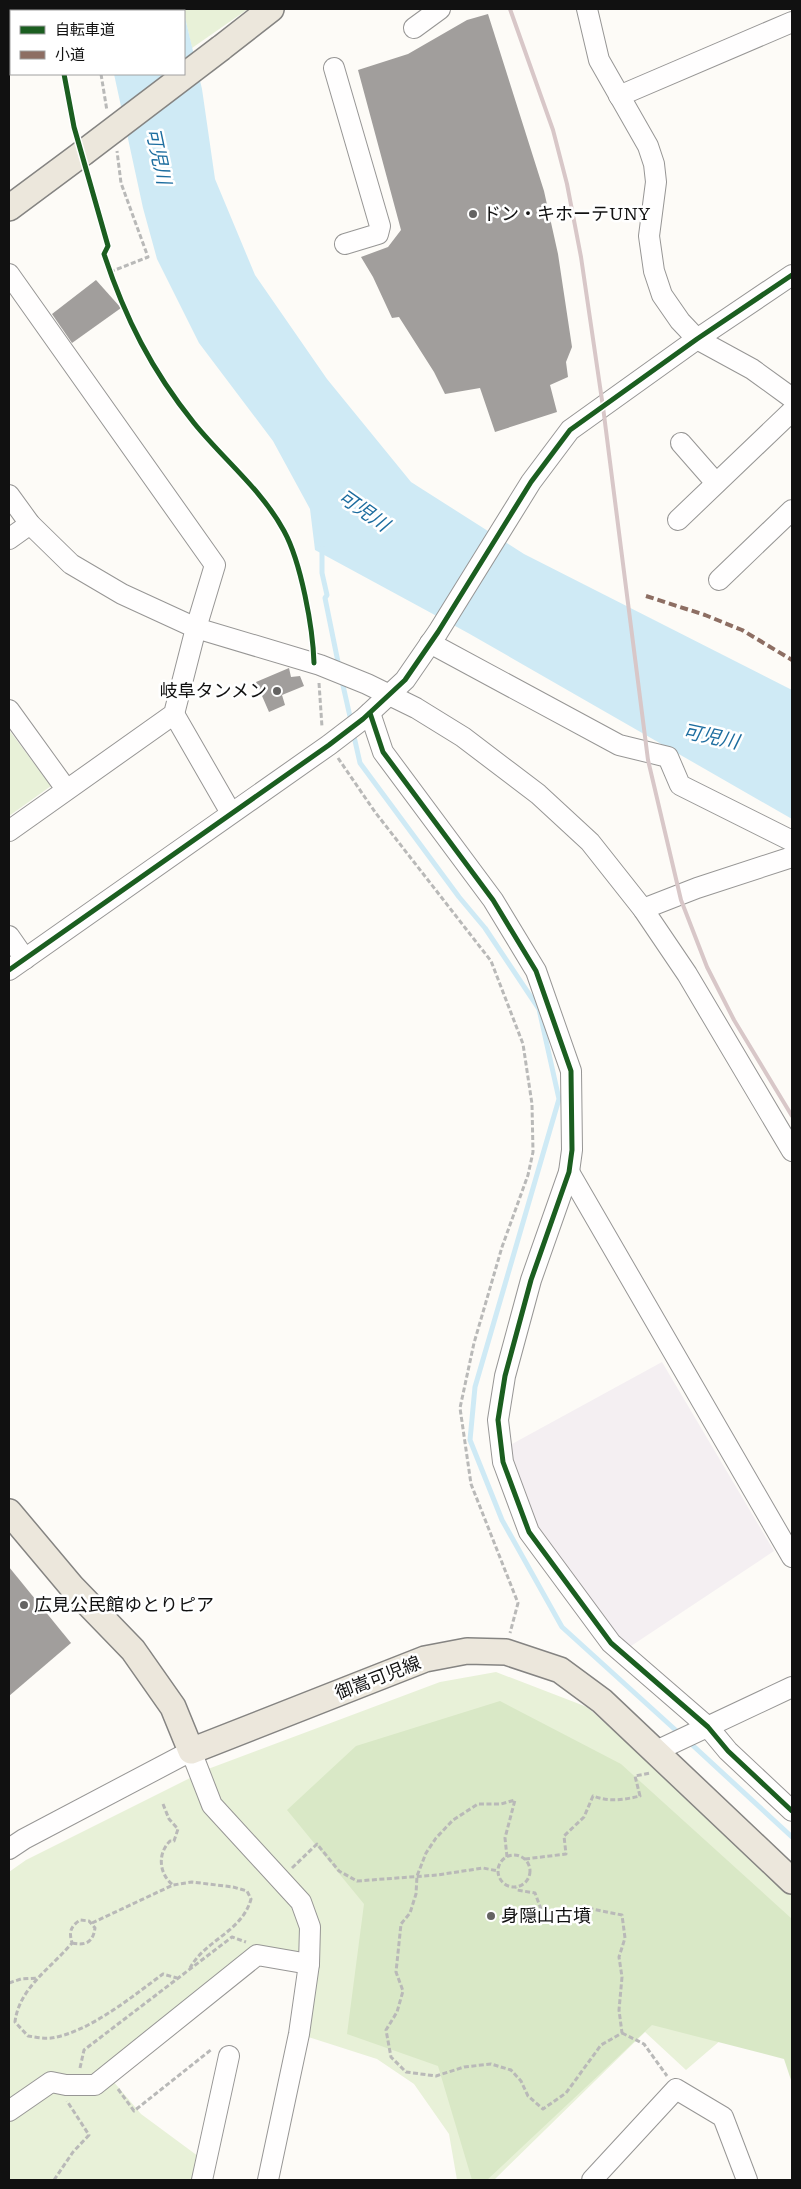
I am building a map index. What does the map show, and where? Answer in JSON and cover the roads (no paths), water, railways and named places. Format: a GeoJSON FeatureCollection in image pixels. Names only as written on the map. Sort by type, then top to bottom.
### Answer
{"type":"FeatureCollection","features":[{"type":"Feature","properties":{"kind":"main road"},"geometry":{"type":"LineString","coordinates":[[9,208],[222,48],[261,12]]}},
{"type":"Feature","properties":{"kind":"main road"},"geometry":{"type":"LineString","coordinates":[[9,1512],[72,1586],[133,1650],[174,1707],[191,1751]]}},
{"type":"Feature","properties":{"kind":"main road","name":"御嵩可児線"},"geometry":{"type":"LineString","coordinates":[[191,1751],[425,1659],[468,1651],[506,1652],[560,1670],[602,1701],[792,1881]]}},
{"type":"Feature","properties":{"kind":"street"},"geometry":{"type":"LineString","coordinates":[[414,28],[440,9]]}},
{"type":"Feature","properties":{"kind":"street"},"geometry":{"type":"LineString","coordinates":[[587,9],[599,60],[648,146],[654,164],[656,182],[649,236],[654,271],[662,294],[680,321],[697,339],[752,369],[792,398]]}},
{"type":"Feature","properties":{"kind":"street"},"geometry":{"type":"LineString","coordinates":[[619,96],[792,22]]}},
{"type":"Feature","properties":{"kind":"street"},"geometry":{"type":"LineString","coordinates":[[334,68],[380,226],[378,234],[344,244]]}},
{"type":"Feature","properties":{"kind":"street"},"geometry":{"type":"LineString","coordinates":[[9,274],[215,566],[196,628],[174,714],[9,831]]}},
{"type":"Feature","properties":{"kind":"street"},"geometry":{"type":"LineString","coordinates":[[9,970],[367,716],[405,680],[434,638],[532,482],[570,430],[697,339],[792,275]]}},
{"type":"Feature","properties":{"kind":"street"},"geometry":{"type":"LineString","coordinates":[[678,520],[792,411]]}},
{"type":"Feature","properties":{"kind":"street"},"geometry":{"type":"LineString","coordinates":[[681,443],[716,483]]}},
{"type":"Feature","properties":{"kind":"street"},"geometry":{"type":"LineString","coordinates":[[9,495],[30,524],[71,564],[122,594],[196,628],[317,664],[389,695],[416,708],[463,737],[538,794],[590,842],[643,909],[687,974],[792,1151]]}},
{"type":"Feature","properties":{"kind":"street"},"geometry":{"type":"LineString","coordinates":[[719,580],[788,523]]}},
{"type":"Feature","properties":{"kind":"street"},"geometry":{"type":"LineString","coordinates":[[9,539],[30,524]]}},
{"type":"Feature","properties":{"kind":"street"},"geometry":{"type":"LineString","coordinates":[[434,638],[619,745],[668,757],[680,785],[792,841]]}},
{"type":"Feature","properties":{"kind":"street"},"geometry":{"type":"LineString","coordinates":[[9,710],[66,789]]}},
{"type":"Feature","properties":{"kind":"street"},"geometry":{"type":"LineString","coordinates":[[174,714],[231,813]]}},
{"type":"Feature","properties":{"kind":"street"},"geometry":{"type":"LineString","coordinates":[[367,716],[383,752],[493,900],[536,971],[571,1071],[572,1150],[569,1172],[531,1280],[505,1376],[498,1420],[503,1462],[529,1532],[611,1643],[708,1726],[728,1751],[792,1812]]}},
{"type":"Feature","properties":{"kind":"street"},"geometry":{"type":"LineString","coordinates":[[643,909],[697,888],[792,857]]}},
{"type":"Feature","properties":{"kind":"street"},"geometry":{"type":"LineString","coordinates":[[9,936],[25,958]]}},
{"type":"Feature","properties":{"kind":"street"},"geometry":{"type":"LineString","coordinates":[[569,1172],[792,1557]]}},
{"type":"Feature","properties":{"kind":"street"},"geometry":{"type":"LineString","coordinates":[[662,1759],[708,1726],[792,1687]]}},
{"type":"Feature","properties":{"kind":"street"},"geometry":{"type":"LineString","coordinates":[[9,1849],[24,1839],[191,1751],[212,1805],[301,1902],[310,1927],[309,1964],[299,2034],[268,2180]]}},
{"type":"Feature","properties":{"kind":"street"},"geometry":{"type":"LineString","coordinates":[[9,2110],[50,2082],[70,2092],[95,2085],[257,1955],[309,1964]]}},
{"type":"Feature","properties":{"kind":"street"},"geometry":{"type":"LineString","coordinates":[[202,2180],[229,2056]]}},
{"type":"Feature","properties":{"kind":"street"},"geometry":{"type":"LineString","coordinates":[[592,2180],[676,2089],[723,2117],[741,2177]]}},
{"type":"Feature","properties":{"kind":"water"},"geometry":{"type":"Polygon","coordinates":[[[105,9],[183,9],[183,10],[105,9]]]}},
{"type":"Feature","properties":{"kind":"water","name":"可児川"},"geometry":{"type":"Polygon","coordinates":[[[185,17],[202,89],[215,179],[255,275],[327,379],[411,482],[524,554],[792,690],[792,819],[468,633],[315,550],[310,509],[273,441],[199,343],[157,259],[143,208],[114,75],[185,75],[185,17]]]}},
{"type":"Feature","properties":{"kind":"waterway"},"geometry":{"type":"LineString","coordinates":[[322,548],[322,573],[327,595],[325,598],[339,667]]}},
{"type":"Feature","properties":{"kind":"waterway"},"geometry":{"type":"LineString","coordinates":[[342,681],[351,721]]}},
{"type":"Feature","properties":{"kind":"waterway"},"geometry":{"type":"LineString","coordinates":[[353,732],[360,763],[459,897],[485,928],[539,1009],[559,1099],[475,1387],[470,1440],[502,1520],[562,1627],[681,1735]]}},
{"type":"Feature","properties":{"kind":"waterway"},"geometry":{"type":"LineString","coordinates":[[688,1741],[792,1837]]}},
{"type":"Feature","properties":{"kind":"railway"},"geometry":{"type":"LineString","coordinates":[[510,9],[553,130],[567,184],[581,257],[603,407],[648,760],[681,900],[707,967],[734,1020],[792,1116]]}},
{"type":"Feature","properties":{"kind":"place","name":"ドン・キホーテUNY"},"geometry":{"type":"Point","coordinates":[473,214]}},
{"type":"Feature","properties":{"kind":"place","name":"岐阜タンメン"},"geometry":{"type":"Point","coordinates":[277,691]}},
{"type":"Feature","properties":{"kind":"place","name":"広見公民館ゆとりピア"},"geometry":{"type":"Point","coordinates":[24,1605]}},
{"type":"Feature","properties":{"kind":"place","name":"身隠山古墳"},"geometry":{"type":"Point","coordinates":[491,1916]}}]}
